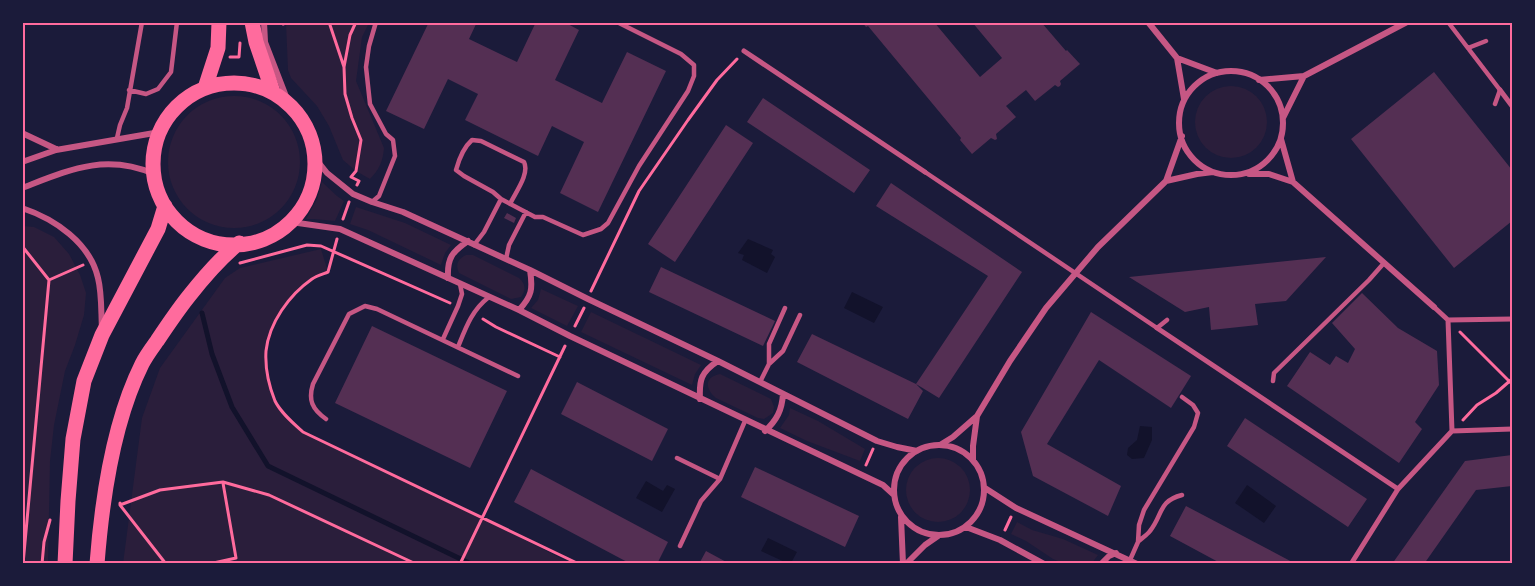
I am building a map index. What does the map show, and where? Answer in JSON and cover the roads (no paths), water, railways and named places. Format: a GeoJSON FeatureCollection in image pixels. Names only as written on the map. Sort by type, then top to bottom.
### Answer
{"type":"FeatureCollection","features":[{"type":"Feature","properties":{"kind":"main road"},"geometry":{"type":"LineString","coordinates":[[205,88],[218,48],[219,22]]}},
{"type":"Feature","properties":{"kind":"main road"},"geometry":{"type":"LineString","coordinates":[[252,22],[256,42],[273,92]]}},
{"type":"Feature","properties":{"kind":"main road"},"geometry":{"type":"LineString","coordinates":[[242,82],[273,92],[289,104],[306,127],[315,158],[310,191],[291,222],[274,234],[256,242],[211,242],[191,233],[165,206],[154,184],[152,156],[164,121],[181,101],[205,88],[242,82]]}},
{"type":"Feature","properties":{"kind":"main road"},"geometry":{"type":"LineString","coordinates":[[65,564],[73,439],[84,381],[102,335],[158,229],[165,206]]}},
{"type":"Feature","properties":{"kind":"main road"},"geometry":{"type":"LineString","coordinates":[[98,564],[101,517],[114,449],[126,401],[142,363],[177,311],[210,270],[238,243]]}},
{"type":"Feature","properties":{"kind":"street"},"geometry":{"type":"LineString","coordinates":[[264,22],[265,42],[289,104]]}},
{"type":"Feature","properties":{"kind":"street"},"geometry":{"type":"LineString","coordinates":[[1148,22],[1177,58],[1184,99]]}},
{"type":"Feature","properties":{"kind":"street"},"geometry":{"type":"LineString","coordinates":[[1259,80],[1304,76],[1407,22]]}},
{"type":"Feature","properties":{"kind":"street"},"geometry":{"type":"LineString","coordinates":[[744,51],[925,172]]}},
{"type":"Feature","properties":{"kind":"street"},"geometry":{"type":"LineString","coordinates":[[1177,58],[1218,73]]}},
{"type":"Feature","properties":{"kind":"street"},"geometry":{"type":"LineString","coordinates":[[1218,73],[1245,74],[1259,80],[1269,87],[1280,105],[1283,118],[1281,139],[1276,150],[1258,168],[1232,176],[1213,172],[1200,166],[1191,157],[1182,136],[1180,108],[1184,99],[1193,86],[1207,76],[1218,73]]}},
{"type":"Feature","properties":{"kind":"street"},"geometry":{"type":"LineString","coordinates":[[1283,118],[1304,76]]}},
{"type":"Feature","properties":{"kind":"street"},"geometry":{"type":"LineString","coordinates":[[1500,90],[1512,106]]}},
{"type":"Feature","properties":{"kind":"street"},"geometry":{"type":"LineString","coordinates":[[22,162],[56,150],[160,132]]}},
{"type":"Feature","properties":{"kind":"street"},"geometry":{"type":"LineString","coordinates":[[22,133],[56,150]]}},
{"type":"Feature","properties":{"kind":"street"},"geometry":{"type":"LineString","coordinates":[[940,445],[977,416],[1010,361],[1046,308],[1098,247],[1166,181],[1182,136]]}},
{"type":"Feature","properties":{"kind":"street"},"geometry":{"type":"LineString","coordinates":[[1281,139],[1293,182]]}},
{"type":"Feature","properties":{"kind":"street"},"geometry":{"type":"LineString","coordinates":[[315,158],[327,173],[352,194],[403,212],[507,259],[877,441],[917,451]]}},
{"type":"Feature","properties":{"kind":"street"},"geometry":{"type":"LineString","coordinates":[[22,188],[66,171],[110,163],[131,166],[154,174]]}},
{"type":"Feature","properties":{"kind":"street"},"geometry":{"type":"LineString","coordinates":[[1166,181],[1213,172]]}},
{"type":"Feature","properties":{"kind":"street"},"geometry":{"type":"LineString","coordinates":[[1246,173],[1269,174],[1293,182],[1448,320],[1512,318]]}},
{"type":"Feature","properties":{"kind":"street"},"geometry":{"type":"LineString","coordinates":[[22,208],[37,213],[61,227],[80,244],[93,261],[99,279],[102,335]]}},
{"type":"Feature","properties":{"kind":"street"},"geometry":{"type":"LineString","coordinates":[[291,222],[340,229],[519,310],[861,475],[883,486],[894,495]]}},
{"type":"Feature","properties":{"kind":"street"},"geometry":{"type":"LineString","coordinates":[[448,278],[447,265],[456,249],[471,243]]}},
{"type":"Feature","properties":{"kind":"street"},"geometry":{"type":"LineString","coordinates":[[519,310],[531,294],[530,270]]}},
{"type":"Feature","properties":{"kind":"street"},"geometry":{"type":"LineString","coordinates":[[1350,564],[1398,489],[1452,431],[1448,320]]}},
{"type":"Feature","properties":{"kind":"street"},"geometry":{"type":"LineString","coordinates":[[1157,328],[1398,489]]}},
{"type":"Feature","properties":{"kind":"street"},"geometry":{"type":"LineString","coordinates":[[700,399],[699,386],[702,376],[718,361]]}},
{"type":"Feature","properties":{"kind":"street"},"geometry":{"type":"LineString","coordinates":[[765,430],[775,422],[783,406],[783,394]]}},
{"type":"Feature","properties":{"kind":"street"},"geometry":{"type":"LineString","coordinates":[[973,460],[977,416]]}},
{"type":"Feature","properties":{"kind":"street"},"geometry":{"type":"LineString","coordinates":[[1452,431],[1512,429]]}},
{"type":"Feature","properties":{"kind":"street"},"geometry":{"type":"LineString","coordinates":[[940,445],[963,452],[973,460],[979,468],[985,488],[983,503],[976,517],[966,528],[938,536],[924,534],[911,527],[901,516],[896,506],[894,482],[898,469],[906,459],[917,451],[940,445]]}},
{"type":"Feature","properties":{"kind":"street"},"geometry":{"type":"LineString","coordinates":[[985,488],[1016,508],[1137,564]]}},
{"type":"Feature","properties":{"kind":"street"},"geometry":{"type":"LineString","coordinates":[[901,516],[904,564]]}},
{"type":"Feature","properties":{"kind":"street"},"geometry":{"type":"LineString","coordinates":[[966,528],[1000,540],[1044,564]]}},
{"type":"Feature","properties":{"kind":"street"},"geometry":{"type":"LineString","coordinates":[[904,564],[924,545],[938,536]]}},
{"type":"Feature","properties":{"kind":"street"},"geometry":{"type":"LineString","coordinates":[[1101,564],[1116,553]]}},
{"type":"Feature","properties":{"kind":"lane"},"geometry":{"type":"LineString","coordinates":[[117,138],[127,108],[142,22]]}},
{"type":"Feature","properties":{"kind":"lane"},"geometry":{"type":"LineString","coordinates":[[129,90],[146,94],[158,89],[171,72],[177,22]]}},
{"type":"Feature","properties":{"kind":"lane"},"geometry":{"type":"LineString","coordinates":[[372,202],[379,196],[395,156],[393,140],[386,134],[370,104],[366,67],[376,22]]}},
{"type":"Feature","properties":{"kind":"lane"},"geometry":{"type":"LineString","coordinates":[[510,204],[525,174],[524,162],[481,141],[472,140],[458,161],[456,170],[501,199],[510,204],[526,212],[535,217],[543,217],[583,235],[601,229],[608,223],[650,149],[688,91],[694,76],[694,65],[681,54],[617,22]]}},
{"type":"Feature","properties":{"kind":"lane"},"geometry":{"type":"LineString","coordinates":[[1448,22],[1500,90],[1495,104]]}},
{"type":"Feature","properties":{"kind":"lane"},"geometry":{"type":"LineString","coordinates":[[1468,48],[1486,41]]}},
{"type":"Feature","properties":{"kind":"lane"},"geometry":{"type":"LineString","coordinates":[[925,172],[1157,328],[1167,320]]}},
{"type":"Feature","properties":{"kind":"lane"},"geometry":{"type":"LineString","coordinates":[[471,243],[484,232],[501,199]]}},
{"type":"Feature","properties":{"kind":"lane"},"geometry":{"type":"LineString","coordinates":[[507,259],[509,245],[526,212]]}},
{"type":"Feature","properties":{"kind":"lane"},"geometry":{"type":"LineString","coordinates":[[1273,381],[1274,373],[1369,280],[1384,262]]}},
{"type":"Feature","properties":{"kind":"lane"},"geometry":{"type":"LineString","coordinates":[[443,339],[462,294],[460,284]]}},
{"type":"Feature","properties":{"kind":"lane"},"geometry":{"type":"LineString","coordinates":[[458,346],[473,313],[489,297]]}},
{"type":"Feature","properties":{"kind":"lane"},"geometry":{"type":"LineString","coordinates":[[326,419],[317,412],[311,402],[310,393],[313,384],[349,314],[365,306],[443,339],[518,376]]}},
{"type":"Feature","properties":{"kind":"lane"},"geometry":{"type":"LineString","coordinates":[[769,364],[769,344],[785,308]]}},
{"type":"Feature","properties":{"kind":"lane"},"geometry":{"type":"LineString","coordinates":[[760,382],[769,364],[783,351],[800,315]]}},
{"type":"Feature","properties":{"kind":"lane"},"geometry":{"type":"LineString","coordinates":[[1138,542],[1138,525],[1144,510],[1194,427],[1197,413],[1192,405],[1182,397]]}},
{"type":"Feature","properties":{"kind":"lane"},"geometry":{"type":"LineString","coordinates":[[680,546],[701,501],[720,479],[746,421]]}},
{"type":"Feature","properties":{"kind":"lane"},"geometry":{"type":"LineString","coordinates":[[676,459],[720,479]]}},
{"type":"Feature","properties":{"kind":"lane"},"geometry":{"type":"LineString","coordinates":[[1130,560],[1138,542],[1150,531],[1165,502],[1182,495]]}},
{"type":"Feature","properties":{"kind":"waterway"},"geometry":{"type":"LineString","coordinates":[[202,313],[212,354],[232,407],[268,466],[471,564]]}}]}
